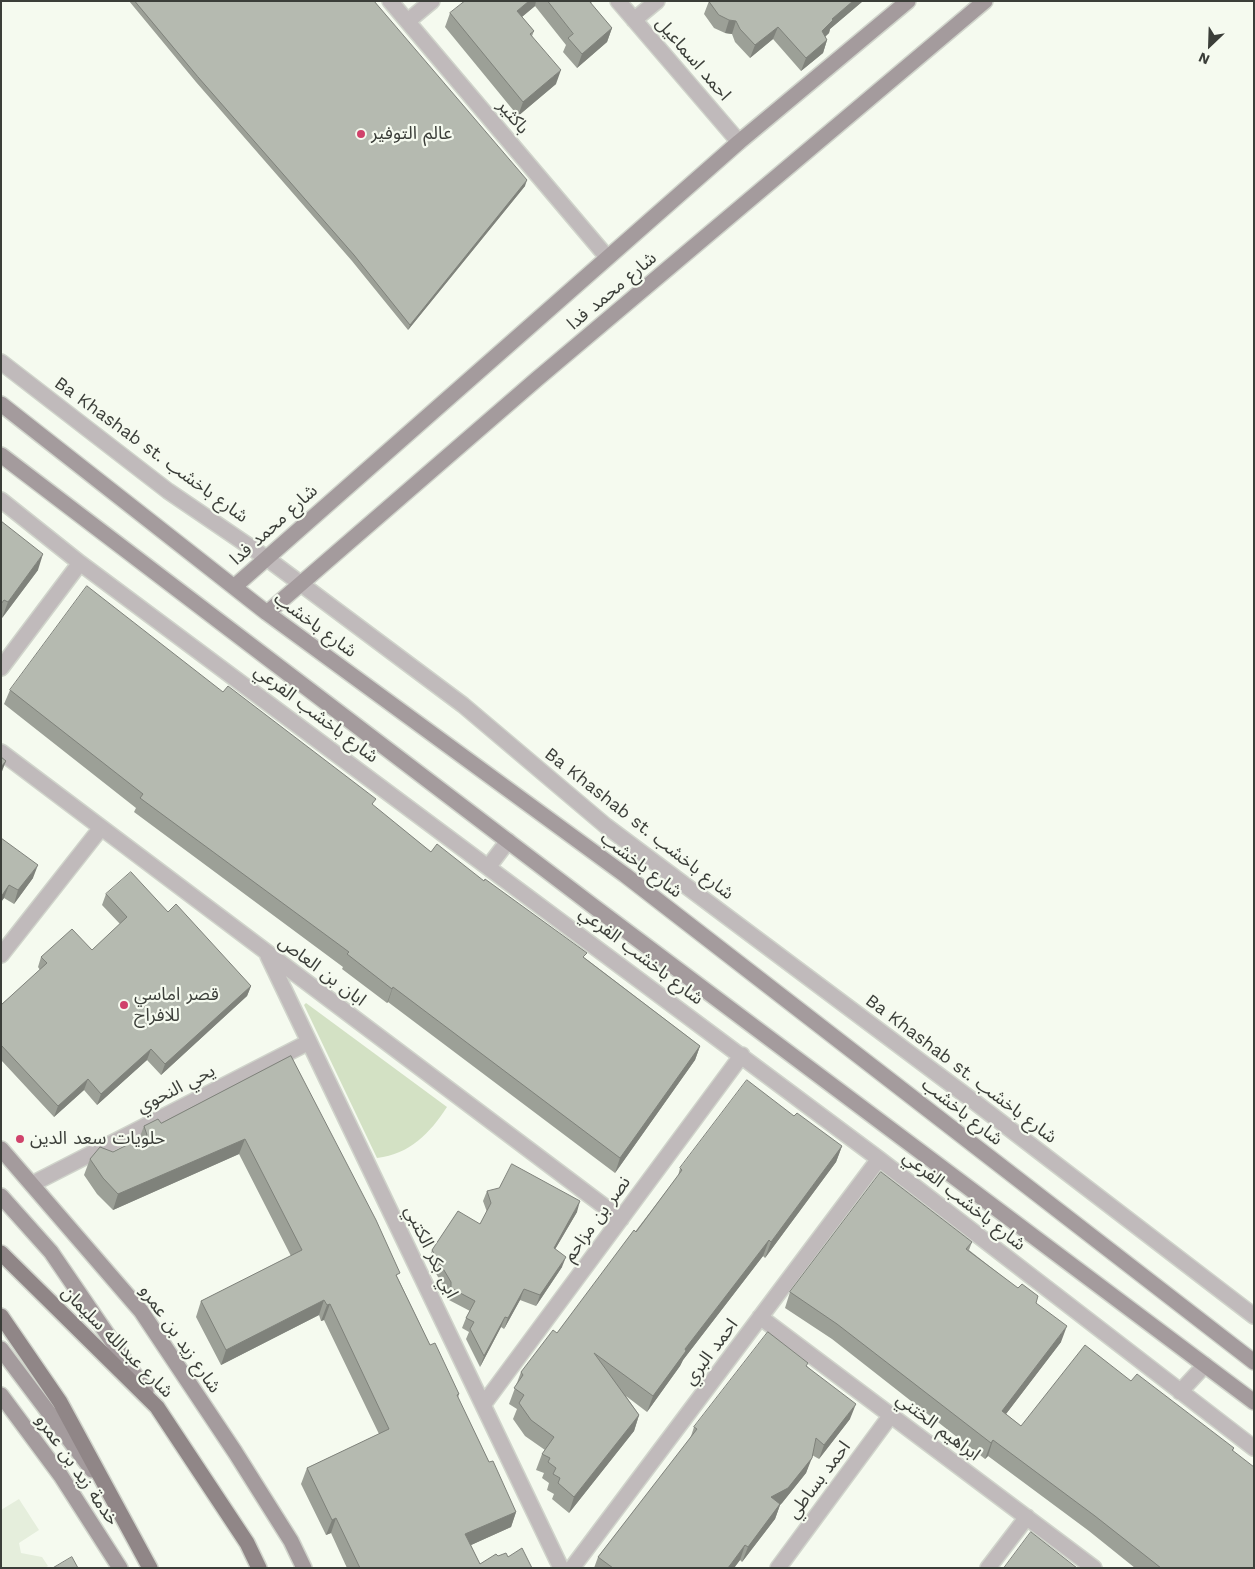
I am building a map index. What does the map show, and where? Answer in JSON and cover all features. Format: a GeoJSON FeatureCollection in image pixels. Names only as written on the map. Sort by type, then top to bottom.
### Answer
{"type":"FeatureCollection","features":[{"type":"Feature","properties":{"kind":"main road","name":"شارع محمد فدا"},"geometry":{"type":"LineString","coordinates":[[234,587],[265,557],[739,142],[908,1]]}},
{"type":"Feature","properties":{"kind":"main road","name":"شارع محمد فدا"},"geometry":{"type":"LineString","coordinates":[[267,613],[537,379],[985,1]]}},
{"type":"Feature","properties":{"kind":"main road","name":"شارع باخشب"},"geometry":{"type":"LineString","coordinates":[[1,404],[267,613],[625,874],[1254,1362]]}},
{"type":"Feature","properties":{"kind":"main road"},"geometry":{"type":"LineString","coordinates":[[1,455],[508,842],[1254,1402]]}},
{"type":"Feature","properties":{"kind":"main road","name":"شارع زيد بن عمرو"},"geometry":{"type":"LineString","coordinates":[[1,1149],[141,1311],[235,1452],[291,1541],[304,1568]]}},
{"type":"Feature","properties":{"kind":"main road"},"geometry":{"type":"LineString","coordinates":[[1,1196],[51,1252],[157,1407]]}},
{"type":"Feature","properties":{"kind":"main road","name":"شارع عبدالله سليمان"},"geometry":{"type":"LineString","coordinates":[[1,1253],[157,1407],[247,1544],[259,1568]]}},
{"type":"Feature","properties":{"kind":"main road"},"geometry":{"type":"LineString","coordinates":[[1,1316],[60,1402],[116,1502],[150,1568]]}},
{"type":"Feature","properties":{"kind":"main road"},"geometry":{"type":"LineString","coordinates":[[1,1349],[116,1502]]}},
{"type":"Feature","properties":{"kind":"main road","name":"خدمة زيد بن عمرو"},"geometry":{"type":"LineString","coordinates":[[1,1395],[61,1476],[120,1568]]}},
{"type":"Feature","properties":{"kind":"street","name":"باكثير"},"geometry":{"type":"LineString","coordinates":[[390,1],[607,257]]}},
{"type":"Feature","properties":{"kind":"street"},"geometry":{"type":"LineString","coordinates":[[408,22],[432,1]]}},
{"type":"Feature","properties":{"kind":"street","name":"احمد اسماعيل"},"geometry":{"type":"LineString","coordinates":[[618,1],[739,142]]}},
{"type":"Feature","properties":{"kind":"street"},"geometry":{"type":"LineString","coordinates":[[634,20],[657,1]]}},
{"type":"Feature","properties":{"kind":"street","name":"Ba Khashab st. شارع باخشب"},"geometry":{"type":"LineString","coordinates":[[1,362],[168,491],[265,557],[463,705],[606,826],[976,1103],[1254,1316]]}},
{"type":"Feature","properties":{"kind":"street","name":"شارع باخشب الفرعي"},"geometry":{"type":"LineString","coordinates":[[1,500],[80,563],[742,1055],[1254,1448]]}},
{"type":"Feature","properties":{"kind":"street"},"geometry":{"type":"LineString","coordinates":[[1,668],[80,563]]}},
{"type":"Feature","properties":{"kind":"street","name":"ابان بن العاص"},"geometry":{"type":"LineString","coordinates":[[1,752],[621,1219]]}},
{"type":"Feature","properties":{"kind":"street"},"geometry":{"type":"LineString","coordinates":[[1,955],[101,828]]}},
{"type":"Feature","properties":{"kind":"street"},"geometry":{"type":"LineString","coordinates":[[489,866],[508,842]]}},
{"type":"Feature","properties":{"kind":"street","name":"ابي بكر الكتبي"},"geometry":{"type":"LineString","coordinates":[[267,952],[561,1568]]}},
{"type":"Feature","properties":{"kind":"street","name":"يحي النحوي"},"geometry":{"type":"LineString","coordinates":[[32,1184],[309,1042]]}},
{"type":"Feature","properties":{"kind":"street","name":"نصر بن مزاحم"},"geometry":{"type":"LineString","coordinates":[[484,1405],[742,1055]]}},
{"type":"Feature","properties":{"kind":"street","name":"احمد البري"},"geometry":{"type":"LineString","coordinates":[[572,1568],[879,1159]]}},
{"type":"Feature","properties":{"kind":"street","name":"ابراهيم الختني"},"geometry":{"type":"LineString","coordinates":[[760,1317],[1094,1568]]}},
{"type":"Feature","properties":{"kind":"street"},"geometry":{"type":"LineString","coordinates":[[1180,1392],[1205,1365]]}},
{"type":"Feature","properties":{"kind":"street","name":"احمد بساطي"},"geometry":{"type":"LineString","coordinates":[[778,1568],[891,1415]]}},
{"type":"Feature","properties":{"kind":"street"},"geometry":{"type":"LineString","coordinates":[[988,1568],[1026,1517]]}},
{"type":"Feature","properties":{"kind":"shaded area"},"geometry":{"type":"Polygon","coordinates":[[[306,1003],[447,1107],[434,1125],[418,1141],[399,1152],[377,1158],[304,1005],[306,1003]]]}},
{"type":"Feature","properties":{"kind":"shaded area"},"geometry":{"type":"Polygon","coordinates":[[[19,1499],[39,1530],[19,1543],[21,1553],[42,1557],[48,1566],[45,1568],[1,1568],[1,1510],[19,1499]]]}},
{"type":"Feature","properties":{"kind":"building","name":"عالم التوفير"},"geometry":{"type":"Polygon","coordinates":[[[135,1],[374,1],[527,180],[410,325],[354,255],[198,77],[135,1]]]}},
{"type":"Feature","properties":{"kind":"building"},"geometry":{"type":"Polygon","coordinates":[[[465,1],[529,1],[517,11],[534,31],[530,34],[561,70],[523,102],[450,13],[465,1]]]}},
{"type":"Feature","properties":{"kind":"building"},"geometry":{"type":"Polygon","coordinates":[[[548,1],[591,1],[612,28],[582,54],[568,38],[573,34],[548,1]]]}},
{"type":"Feature","properties":{"kind":"building"},"geometry":{"type":"Polygon","coordinates":[[[709,1],[853,1],[832,19],[822,31],[827,40],[806,58],[778,27],[755,45],[740,29],[736,21],[719,15],[709,1]]]}},
{"type":"Feature","properties":{"kind":"building"},"geometry":{"type":"Polygon","coordinates":[[[1,521],[43,554],[8,602],[4,600],[1,604],[1,521]]]}},
{"type":"Feature","properties":{"kind":"building"},"geometry":{"type":"Polygon","coordinates":[[[87,586],[223,692],[228,686],[376,799],[372,804],[431,852],[437,844],[484,881],[485,879],[587,953],[583,957],[700,1046],[620,1158],[393,987],[392,989],[347,954],[349,952],[140,798],[143,794],[10,690],[87,586]]]}},
{"type":"Feature","properties":{"kind":"building"},"geometry":{"type":"Polygon","coordinates":[[[1,757],[6,761],[1,767],[1,757]]]}},
{"type":"Feature","properties":{"kind":"building"},"geometry":{"type":"Polygon","coordinates":[[[1,838],[38,865],[18,890],[9,885],[1,897],[1,838]]]}},
{"type":"Feature","properties":{"kind":"building","name":"قصر اماسي للافراح"},"geometry":{"type":"Polygon","coordinates":[[[131,872],[168,912],[176,904],[251,986],[165,1064],[151,1049],[101,1094],[88,1079],[58,1106],[1,1045],[1,1005],[47,963],[41,957],[72,929],[92,950],[127,917],[106,894],[131,872]]]}},
{"type":"Feature","properties":{"kind":"building"},"geometry":{"type":"Polygon","coordinates":[[[291,1056],[376,1220],[400,1273],[396,1275],[430,1345],[435,1343],[489,1462],[493,1461],[516,1512],[465,1534],[480,1564],[496,1554],[498,1556],[506,1553],[508,1557],[522,1548],[532,1568],[360,1568],[336,1518],[332,1520],[307,1468],[389,1429],[330,1304],[327,1305],[324,1300],[226,1350],[201,1301],[302,1250],[245,1139],[118,1194],[103,1178],[90,1159],[100,1147],[113,1152],[147,1135],[144,1126],[158,1119],[161,1123],[291,1056]]]}},
{"type":"Feature","properties":{"kind":"building"},"geometry":{"type":"Polygon","coordinates":[[[747,1080],[794,1116],[797,1113],[842,1146],[771,1242],[769,1240],[685,1349],[686,1351],[653,1396],[594,1353],[639,1415],[574,1497],[558,1483],[560,1478],[553,1474],[556,1468],[548,1462],[550,1458],[542,1454],[554,1437],[531,1420],[519,1403],[524,1395],[514,1388],[523,1375],[521,1372],[553,1330],[557,1333],[634,1230],[636,1232],[682,1170],[680,1168],[747,1080]]]}},
{"type":"Feature","properties":{"kind":"building"},"geometry":{"type":"Polygon","coordinates":[[[512,1164],[580,1201],[554,1248],[566,1257],[540,1295],[524,1289],[508,1318],[505,1317],[484,1356],[470,1329],[474,1322],[466,1318],[475,1301],[451,1288],[451,1282],[432,1250],[458,1211],[480,1224],[491,1203],[487,1191],[499,1188],[512,1164]]]}},
{"type":"Feature","properties":{"kind":"building"},"geometry":{"type":"Polygon","coordinates":[[[881,1172],[972,1242],[966,1249],[1018,1288],[1022,1284],[1038,1296],[1036,1303],[1067,1326],[1002,1411],[1021,1426],[1085,1345],[1131,1381],[1137,1374],[1234,1448],[1232,1450],[1254,1467],[1254,1568],[1161,1568],[993,1440],[991,1443],[837,1324],[790,1292],[881,1172]]]}},
{"type":"Feature","properties":{"kind":"building"},"geometry":{"type":"Polygon","coordinates":[[[768,1332],[808,1363],[806,1366],[856,1404],[824,1445],[816,1438],[812,1458],[788,1488],[771,1497],[780,1504],[748,1547],[745,1545],[728,1568],[613,1568],[598,1557],[697,1429],[694,1427],[768,1332]]]}},
{"type":"Feature","properties":{"kind":"building"},"geometry":{"type":"Polygon","coordinates":[[[1031,1532],[1077,1568],[1004,1568],[1031,1532]]]}},
{"type":"Feature","properties":{"kind":"building"},"geometry":{"type":"Polygon","coordinates":[[[72,1557],[78,1568],[53,1568],[72,1557]]]}},
{"type":"Feature","properties":{"kind":"place","name":"عالم التوفير"},"geometry":{"type":"Point","coordinates":[361,134]}},
{"type":"Feature","properties":{"kind":"place","name":"قصر اماسي للافراح"},"geometry":{"type":"Point","coordinates":[124,1005]}},
{"type":"Feature","properties":{"kind":"place","name":"حلويات سعد الدين"},"geometry":{"type":"Point","coordinates":[20,1139]}}]}
